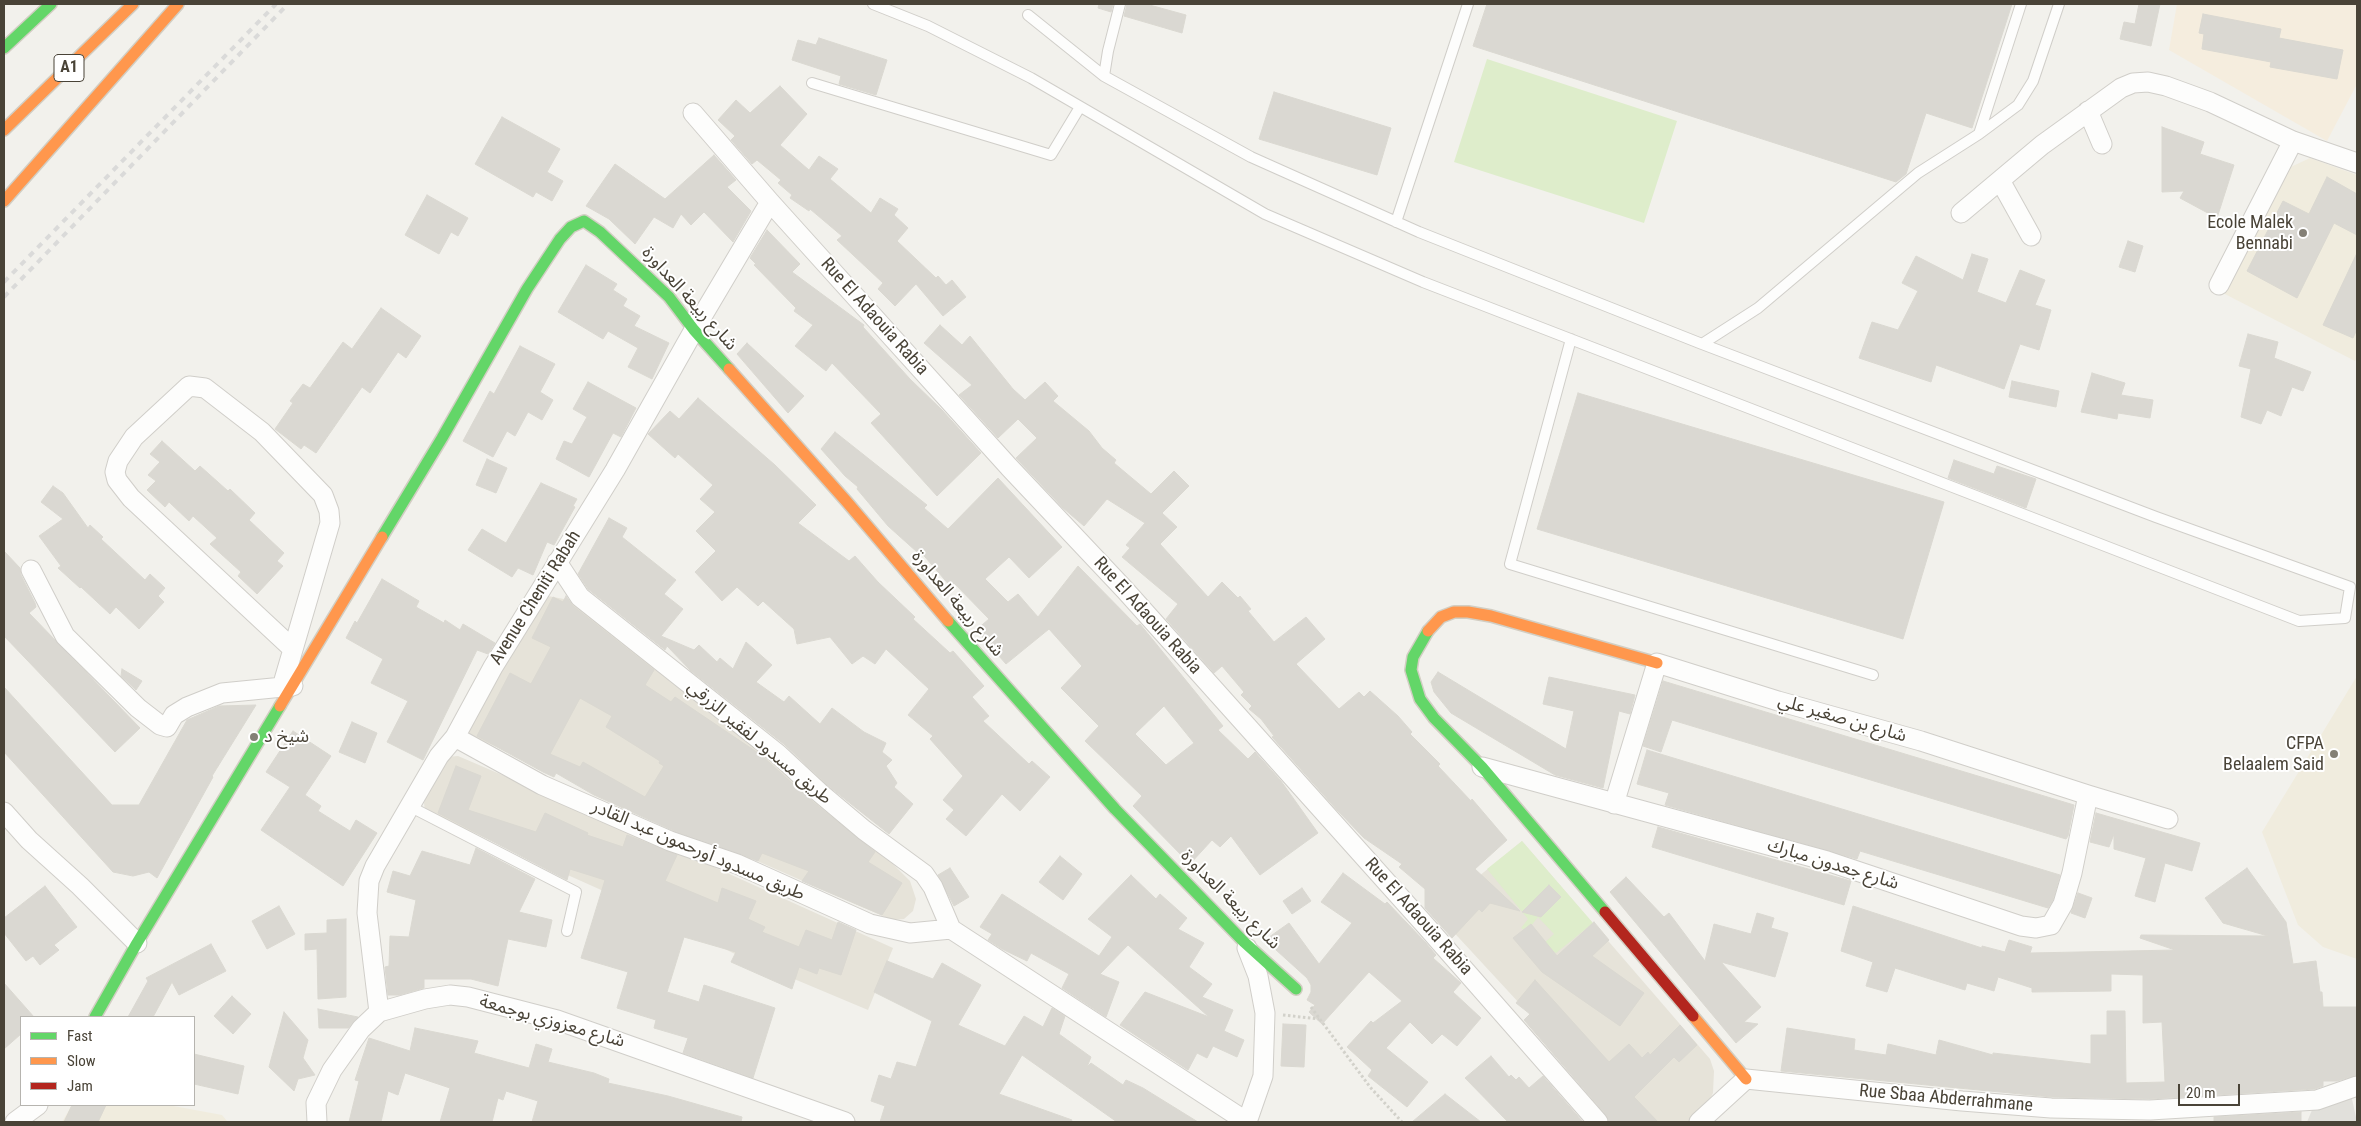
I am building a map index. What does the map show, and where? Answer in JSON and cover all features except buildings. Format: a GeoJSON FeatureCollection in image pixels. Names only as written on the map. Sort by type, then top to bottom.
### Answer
{"type":"FeatureCollection","features":[{"type":"Feature","properties":{"kind":"main road"},"geometry":{"type":"LineString","coordinates":[[12,25],[41,4]]}},
{"type":"Feature","properties":{"kind":"main road"},"geometry":{"type":"LineString","coordinates":[[4,48],[51,4]]}},
{"type":"Feature","properties":{"kind":"main road","name":"A1"},"geometry":{"type":"LineString","coordinates":[[4,130],[133,4]]}},
{"type":"Feature","properties":{"kind":"main road"},"geometry":{"type":"LineString","coordinates":[[4,201],[178,4]]}},
{"type":"Feature","properties":{"kind":"main road","name":"شارع ربيعة العداورة"},"geometry":{"type":"LineString","coordinates":[[287,687],[442,438],[527,289],[560,239],[571,227],[584,221],[600,232],[669,297],[694,330],[1115,809],[1244,942],[1296,989]]}},
{"type":"Feature","properties":{"kind":"main road"},"geometry":{"type":"LineString","coordinates":[[1657,663],[1491,616],[1468,612],[1454,612],[1441,617],[1427,632],[1413,657],[1411,670],[1420,699],[1434,718],[1482,767],[1746,1079]]}},
{"type":"Feature","properties":{"kind":"main road"},"geometry":{"type":"LineString","coordinates":[[96,1016],[287,687]]}},
{"type":"Feature","properties":{"kind":"street"},"geometry":{"type":"LineString","coordinates":[[1961,213],[2042,145],[2121,88],[2133,83],[2148,82],[2166,86],[2210,102],[2293,141],[2357,163]]}},
{"type":"Feature","properties":{"kind":"street"},"geometry":{"type":"LineString","coordinates":[[2088,111],[2102,144]]}},
{"type":"Feature","properties":{"kind":"street","name":"Rue El Adaouia Rabia"},"geometry":{"type":"LineString","coordinates":[[694,113],[770,202],[1009,467],[1126,590],[1598,1122]]}},
{"type":"Feature","properties":{"kind":"street"},"geometry":{"type":"LineString","coordinates":[[2219,285],[2293,141]]}},
{"type":"Feature","properties":{"kind":"street"},"geometry":{"type":"LineString","coordinates":[[2000,182],[2031,236]]}},
{"type":"Feature","properties":{"kind":"street","name":"Avenue Cheniti Rabah"},"geometry":{"type":"LineString","coordinates":[[379,1012],[369,938],[367,897],[369,881],[375,866],[439,756],[455,737],[493,667],[615,470],[694,330],[770,202]]}},
{"type":"Feature","properties":{"kind":"street"},"geometry":{"type":"LineString","coordinates":[[31,570],[65,636],[138,708],[160,725],[167,727],[174,715],[187,707],[222,693],[287,687],[293,649],[330,523],[329,510],[323,495],[262,432],[205,388],[189,386],[134,437],[118,461],[115,472],[117,480],[132,498],[293,649]]}},
{"type":"Feature","properties":{"kind":"street","name":"طريق مسدود لفقير الزرقي"},"geometry":{"type":"LineString","coordinates":[[558,562],[580,597],[778,754],[820,794],[864,830],[924,874],[933,887],[951,930]]}},
{"type":"Feature","properties":{"kind":"street"},"geometry":{"type":"LineString","coordinates":[[1614,804],[1657,663]]}},
{"type":"Feature","properties":{"kind":"street","name":"شارع بن صغير علي"},"geometry":{"type":"LineString","coordinates":[[1657,663],[1778,701],[1921,741],[2088,796],[2168,819]]}},
{"type":"Feature","properties":{"kind":"street","name":"طريق مسدود أورحمون عبد القادر"},"geometry":{"type":"LineString","coordinates":[[455,737],[542,785],[670,841],[737,864],[870,924],[910,933],[951,930]]}},
{"type":"Feature","properties":{"kind":"street","name":"شارع جعدون مبارك"},"geometry":{"type":"LineString","coordinates":[[1482,767],[1828,861],[2021,926],[2036,928],[2051,925],[2063,904],[2072,873],[2088,796]]}},
{"type":"Feature","properties":{"kind":"street"},"geometry":{"type":"LineString","coordinates":[[4,812],[29,840],[80,886],[137,943]]}},
{"type":"Feature","properties":{"kind":"street"},"geometry":{"type":"LineString","coordinates":[[951,930],[1247,1122],[1263,1076],[1266,1013],[1258,976],[1244,942]]}},
{"type":"Feature","properties":{"kind":"street","name":"شارع معزوزي بوجمعة"},"geometry":{"type":"LineString","coordinates":[[317,1122],[316,1103],[332,1070],[361,1029],[379,1012],[425,999],[450,995],[557,1020],[845,1122]]}},
{"type":"Feature","properties":{"kind":"street"},"geometry":{"type":"LineString","coordinates":[[1699,1122],[1746,1079]]}},
{"type":"Feature","properties":{"kind":"street","name":"Rue Sbaa Abderrahmane"},"geometry":{"type":"LineString","coordinates":[[1746,1079],[2051,1108],[2150,1110],[2317,1100],[2357,1086]]}},
{"type":"Feature","properties":{"kind":"street"},"geometry":{"type":"LineString","coordinates":[[15,1122],[37,1106]]}},
{"type":"Feature","properties":{"kind":"lane"},"geometry":{"type":"LineString","coordinates":[[873,4],[928,26],[1031,78],[1264,214],[1423,282],[2299,621],[2345,618],[2350,587],[2156,517],[1702,344],[1396,222],[1251,157],[1104,76],[1028,15]]}},
{"type":"Feature","properties":{"kind":"lane"},"geometry":{"type":"LineString","coordinates":[[1104,76],[1108,51],[1120,4]]}},
{"type":"Feature","properties":{"kind":"lane"},"geometry":{"type":"LineString","coordinates":[[1396,222],[1468,4]]}},
{"type":"Feature","properties":{"kind":"lane"},"geometry":{"type":"LineString","coordinates":[[1980,134],[2021,4]]}},
{"type":"Feature","properties":{"kind":"lane"},"geometry":{"type":"LineString","coordinates":[[1702,344],[1758,308],[1918,173],[1980,134],[2018,105],[2033,81],[2059,4]]}},
{"type":"Feature","properties":{"kind":"lane"},"geometry":{"type":"LineString","coordinates":[[812,83],[1052,154],[1080,107]]}},
{"type":"Feature","properties":{"kind":"lane"},"geometry":{"type":"LineString","coordinates":[[1571,339],[1510,564],[1873,675]]}},
{"type":"Feature","properties":{"kind":"lane"},"geometry":{"type":"LineString","coordinates":[[409,806],[576,892],[567,931]]}},
{"type":"Feature","properties":{"kind":"path"},"geometry":{"type":"LineString","coordinates":[[1310,1006],[1370,1087],[1402,1122]]}},
{"type":"Feature","properties":{"kind":"path"},"geometry":{"type":"LineString","coordinates":[[1277,1014],[1320,1020]]}},
{"type":"Feature","properties":{"kind":"shaded area"},"geometry":{"type":"Polygon","coordinates":[[[2177,4],[2357,4],[2357,84],[2327,141],[2169,50],[2177,4]]]}},
{"type":"Feature","properties":{"kind":"shaded area","name":"Ecole Malek Bennabi"},"geometry":{"type":"Polygon","coordinates":[[[2310,158],[2357,175],[2357,357],[2355,361],[2219,291],[2280,172],[2310,158]]]}},
{"type":"Feature","properties":{"kind":"shaded area"},"geometry":{"type":"Polygon","coordinates":[[[548,596],[569,600],[635,648],[755,742],[881,852],[910,881],[916,899],[913,911],[904,919],[892,920],[467,734],[466,723],[548,596]]]}},
{"type":"Feature","properties":{"kind":"shaded area","name":"CFPA Belaalem Said"},"geometry":{"type":"Polygon","coordinates":[[[2357,676],[2357,959],[2323,947],[2298,925],[2262,832],[2357,676]]]}},
{"type":"Feature","properties":{"kind":"shaded area"},"geometry":{"type":"Polygon","coordinates":[[[458,756],[663,844],[893,948],[868,1010],[737,955],[648,911],[425,811],[424,803],[427,792],[447,757],[458,756]]]}},
{"type":"Feature","properties":{"kind":"shaded area"},"geometry":{"type":"Polygon","coordinates":[[[1522,841],[1710,1059],[1714,1071],[1713,1093],[1707,1105],[1692,1122],[1629,1122],[1435,912],[1522,841]]]}},
{"type":"Feature","properties":{"kind":"shaded area"},"geometry":{"type":"Polygon","coordinates":[[[2350,1090],[2357,1122],[2307,1122],[2317,1098],[2350,1090]]]}},
{"type":"Feature","properties":{"kind":"shaded area"},"geometry":{"type":"Polygon","coordinates":[[[71,1106],[173,1106],[222,1115],[227,1121],[231,1122],[62,1122],[71,1106]]]}},
{"type":"Feature","properties":{"kind":"green space"},"geometry":{"type":"Polygon","coordinates":[[[1487,59],[1677,121],[1644,223],[1454,162],[1487,59]]]}},
{"type":"Feature","properties":{"kind":"green space"},"geometry":{"type":"Polygon","coordinates":[[[1522,841],[1593,923],[1556,953],[1543,944],[1554,934],[1538,917],[1527,931],[1521,928],[1528,919],[1487,869],[1522,841]]]}},
{"type":"Feature","properties":{"kind":"railway"},"geometry":{"type":"LineString","coordinates":[[4,282],[276,4]]}},
{"type":"Feature","properties":{"kind":"railway"},"geometry":{"type":"LineString","coordinates":[[4,297],[288,4]]}},
{"type":"Feature","properties":{"kind":"traffic: fast"},"geometry":{"type":"LineString","coordinates":[[4,48],[51,4]]}},
{"type":"Feature","properties":{"kind":"traffic: fast"},"geometry":{"type":"LineString","coordinates":[[382,537],[442,438],[527,289],[560,239],[571,227],[584,221],[600,232],[669,297],[694,330],[729,369]]}},
{"type":"Feature","properties":{"kind":"traffic: fast"},"geometry":{"type":"LineString","coordinates":[[948,621],[1115,809],[1244,942],[1296,989]]}},
{"type":"Feature","properties":{"kind":"traffic: fast"},"geometry":{"type":"LineString","coordinates":[[1428,631],[1413,657],[1411,670],[1420,699],[1434,718],[1482,767],[1605,912]]}},
{"type":"Feature","properties":{"kind":"traffic: fast"},"geometry":{"type":"LineString","coordinates":[[96,1016],[137,943],[280,706]]}},
{"type":"Feature","properties":{"kind":"traffic: slow"},"geometry":{"type":"LineString","coordinates":[[4,130],[133,4]]}},
{"type":"Feature","properties":{"kind":"traffic: slow"},"geometry":{"type":"LineString","coordinates":[[4,201],[178,4]]}},
{"type":"Feature","properties":{"kind":"traffic: slow"},"geometry":{"type":"LineString","coordinates":[[729,369],[847,502],[948,621]]}},
{"type":"Feature","properties":{"kind":"traffic: slow"},"geometry":{"type":"LineString","coordinates":[[280,706],[382,537]]}},
{"type":"Feature","properties":{"kind":"traffic: slow"},"geometry":{"type":"LineString","coordinates":[[1428,631],[1441,617],[1454,612],[1468,612],[1491,616],[1657,663]]}},
{"type":"Feature","properties":{"kind":"traffic: slow"},"geometry":{"type":"LineString","coordinates":[[1693,1016],[1746,1079]]}},
{"type":"Feature","properties":{"kind":"traffic: jam"},"geometry":{"type":"LineString","coordinates":[[1605,912],[1693,1016]]}},
{"type":"Feature","properties":{"kind":"place","name":"Ecole Malek Bennabi"},"geometry":{"type":"Point","coordinates":[2303,233]}},
{"type":"Feature","properties":{"kind":"place","name":"شيخ د"},"geometry":{"type":"Point","coordinates":[254,737]}},
{"type":"Feature","properties":{"kind":"place","name":"CFPA Belaalem Said"},"geometry":{"type":"Point","coordinates":[2334,754]}}]}
